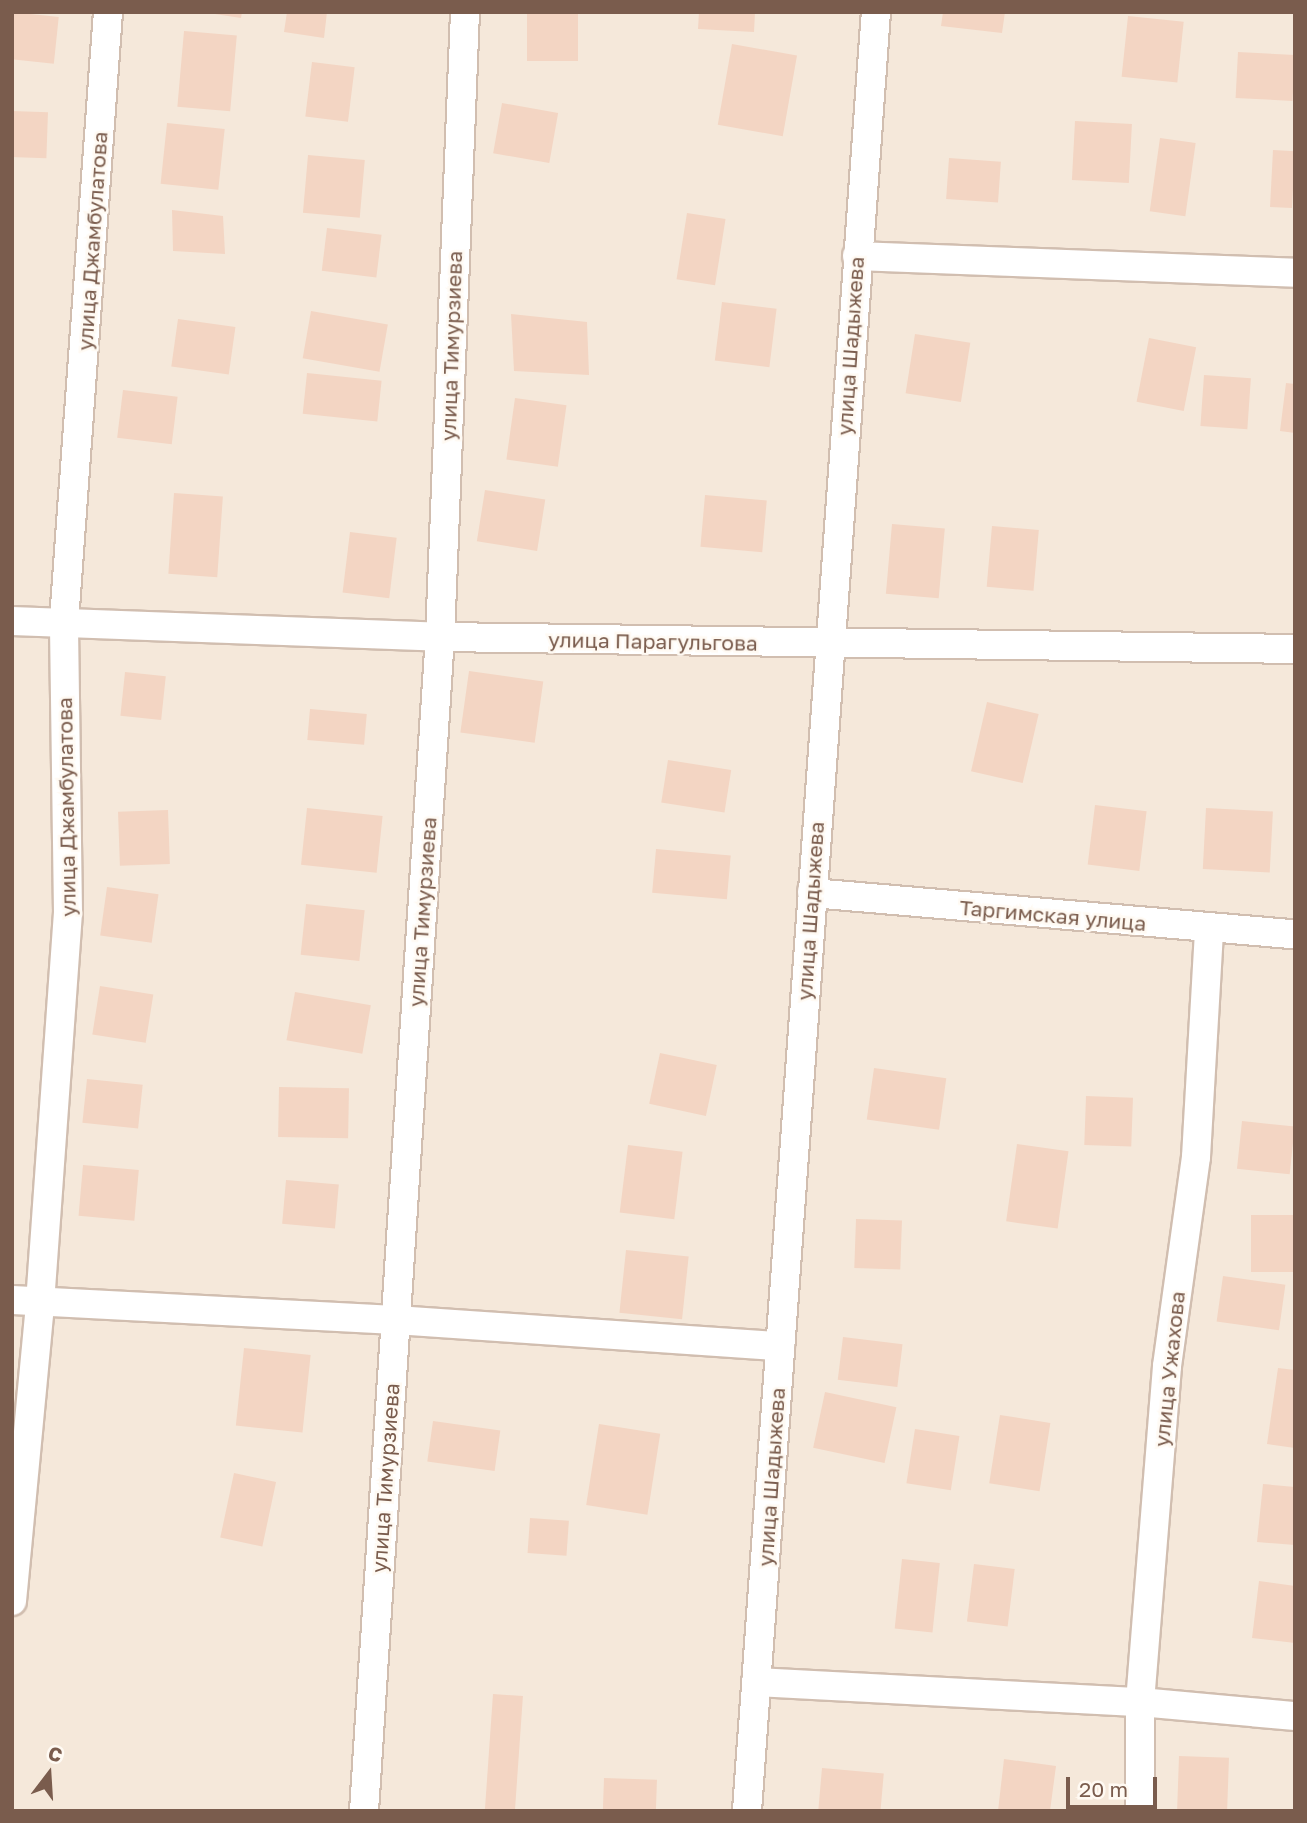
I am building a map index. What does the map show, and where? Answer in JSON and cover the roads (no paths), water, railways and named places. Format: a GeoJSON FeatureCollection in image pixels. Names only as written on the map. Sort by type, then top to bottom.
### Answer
{"type":"FeatureCollection","features":[{"type":"Feature","properties":{"kind":"street","name":"улица Джамбулатова"},"geometry":{"type":"LineString","coordinates":[[12,1601],[26,1302],[68,913],[64,621],[108,12]]}},
{"type":"Feature","properties":{"kind":"street","name":"улица Тимурзиева"},"geometry":{"type":"LineString","coordinates":[[364,1811],[440,637],[465,12]]}},
{"type":"Feature","properties":{"kind":"street","name":"улица Шадыжева"},"geometry":{"type":"LineString","coordinates":[[747,1811],[876,12]]}},
{"type":"Feature","properties":{"kind":"street"},"geometry":{"type":"LineString","coordinates":[[857,256],[1295,274]]}},
{"type":"Feature","properties":{"kind":"street","name":"улица Парагульгова"},"geometry":{"type":"LineString","coordinates":[[12,621],[440,637],[1295,649]]}},
{"type":"Feature","properties":{"kind":"street","name":"Таргимская улица"},"geometry":{"type":"LineString","coordinates":[[811,893],[1209,929],[1295,934]]}},
{"type":"Feature","properties":{"kind":"street","name":"улица Ужахова"},"geometry":{"type":"LineString","coordinates":[[1140,1811],[1140,1702],[1167,1366],[1196,1157],[1209,929]]}},
{"type":"Feature","properties":{"kind":"street"},"geometry":{"type":"LineString","coordinates":[[26,1302],[395,1320],[780,1346]]}},
{"type":"Feature","properties":{"kind":"street"},"geometry":{"type":"LineString","coordinates":[[756,1682],[1140,1702],[1295,1716]]}}]}
